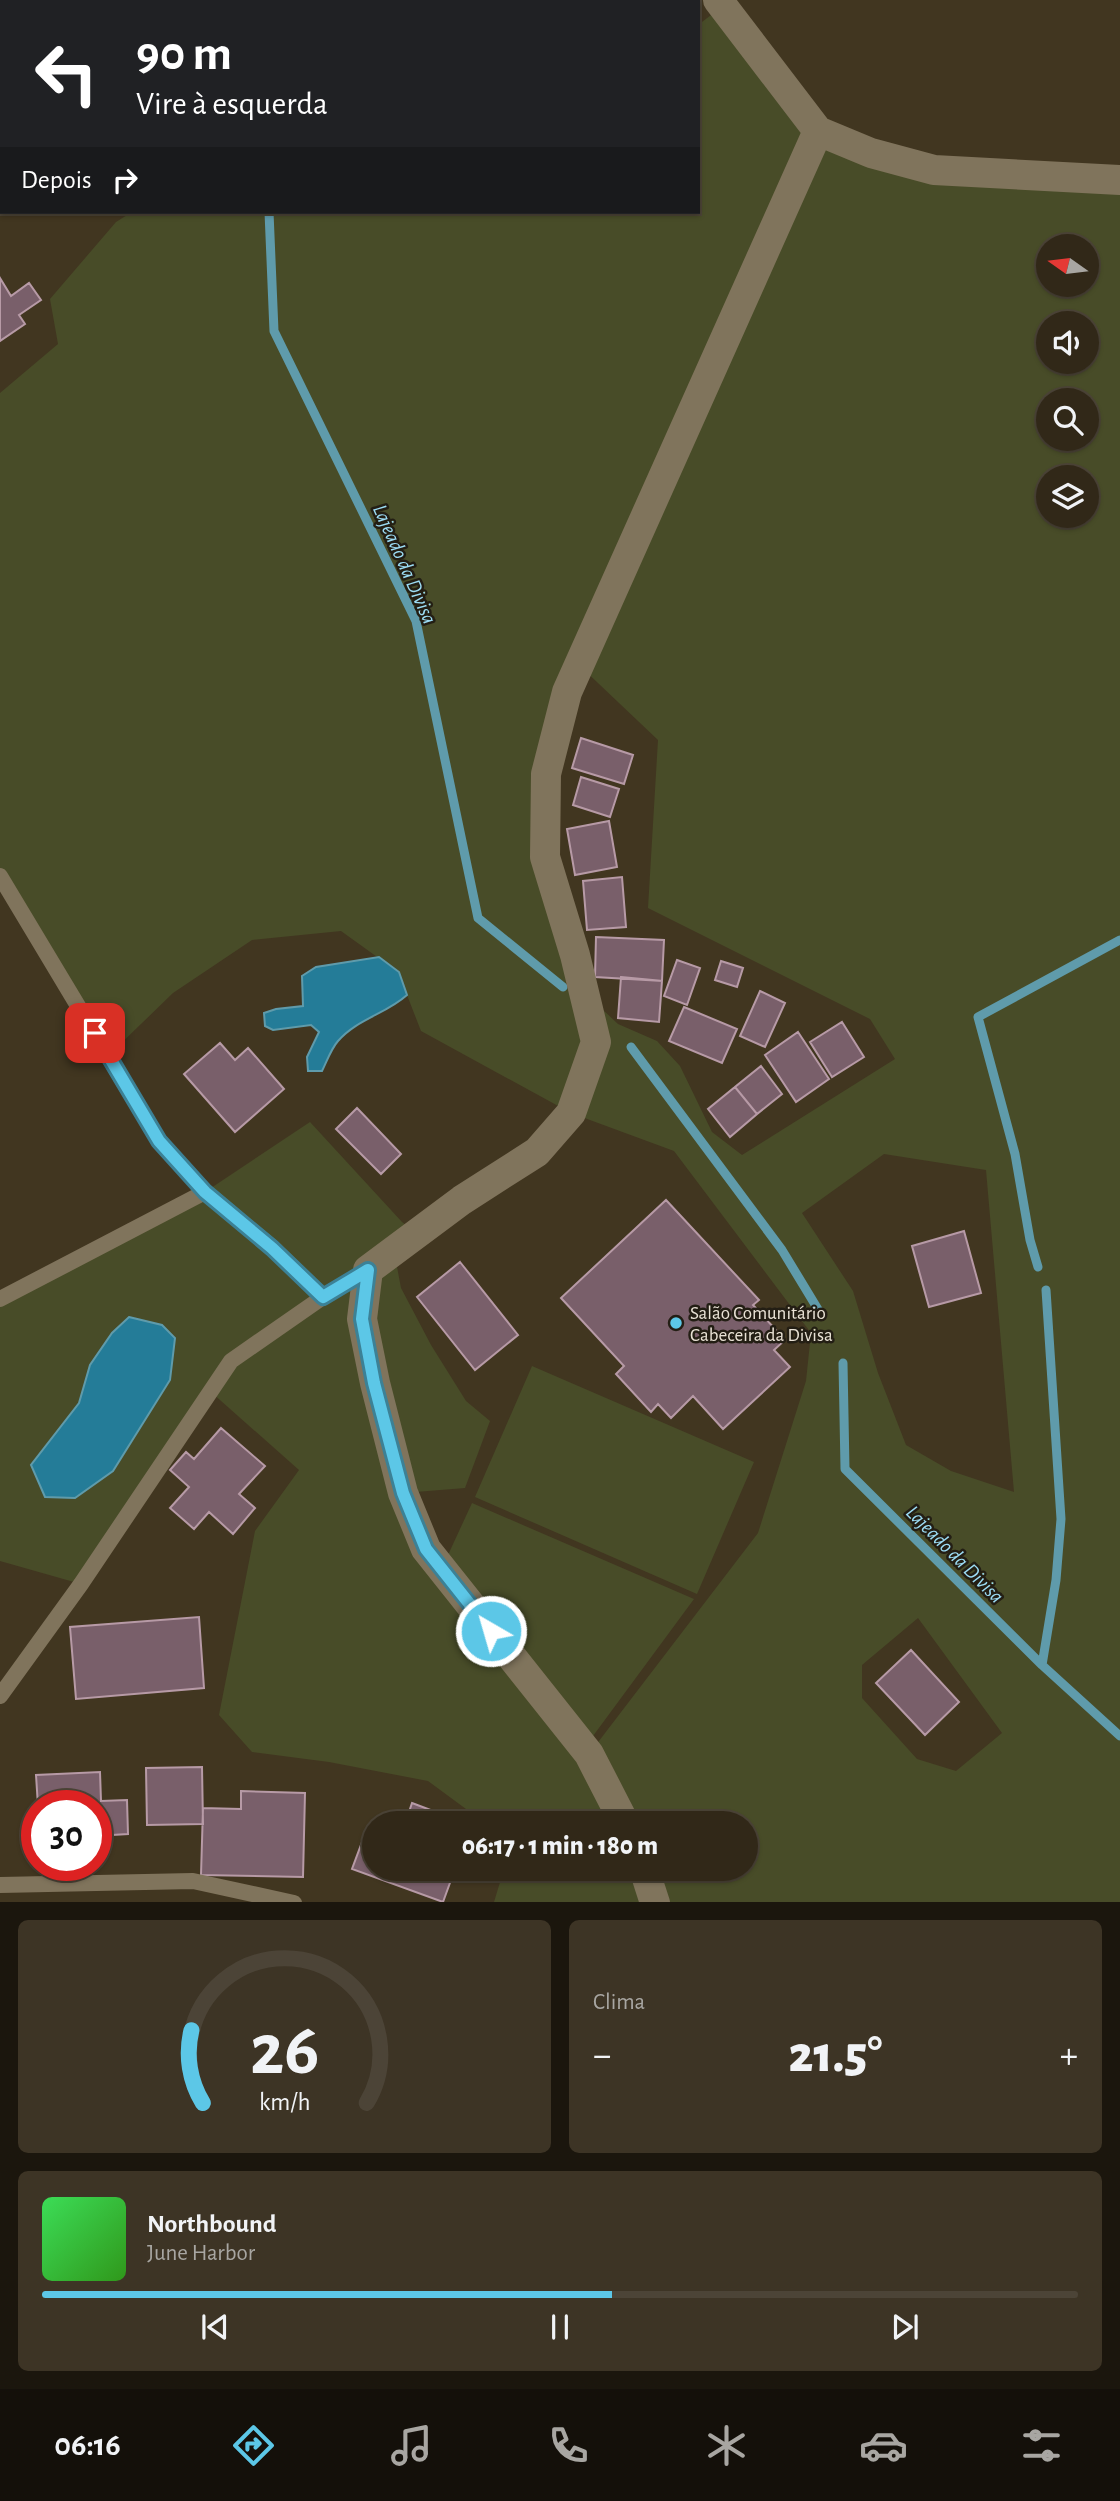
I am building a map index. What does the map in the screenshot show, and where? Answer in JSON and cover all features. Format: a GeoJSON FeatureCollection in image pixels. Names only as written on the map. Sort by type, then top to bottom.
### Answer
{"type":"FeatureCollection","features":[{"type":"Feature","properties":{"kind":"street"},"geometry":{"type":"LineString","coordinates":[[718,0],[818,131],[871,153],[934,170],[1120,180]]}},
{"type":"Feature","properties":{"kind":"street"},"geometry":{"type":"LineString","coordinates":[[618,1811],[589,1754],[426,1549],[403,1493],[374,1383],[362,1319],[368,1270],[462,1200],[537,1152],[571,1113],[597,1042],[575,955],[545,857],[546,774],[567,692],[818,131]]}},
{"type":"Feature","properties":{"kind":"street"},"geometry":{"type":"LineString","coordinates":[[648,1881],[655,1902]]}},
{"type":"Feature","properties":{"kind":"lane"},"geometry":{"type":"LineString","coordinates":[[0,876],[159,1141],[205,1192],[272,1248],[323,1297]]}},
{"type":"Feature","properties":{"kind":"lane"},"geometry":{"type":"LineString","coordinates":[[0,1299],[205,1192]]}},
{"type":"Feature","properties":{"kind":"lane"},"geometry":{"type":"LineString","coordinates":[[0,1696],[81,1584],[231,1361],[323,1297],[368,1270]]}},
{"type":"Feature","properties":{"kind":"lane"},"geometry":{"type":"LineString","coordinates":[[0,1885],[193,1881],[294,1902]]}},
{"type":"Feature","properties":{"kind":"green space"},"geometry":{"type":"Polygon","coordinates":[[[723,6],[818,131],[871,153],[1120,180],[1120,1902],[494,1902],[500,1881],[758,1881],[758,1811],[469,1811],[428,1781],[329,1762],[252,1752],[219,1715],[255,1531],[299,1470],[211,1392],[81,1584],[0,1561],[0,1299],[205,1192],[310,1122],[402,1222],[417,1234],[394,1251],[401,1288],[431,1345],[466,1401],[490,1421],[465,1488],[403,1493],[589,1754],[758,1533],[806,1381],[811,1333],[674,1151],[571,1113],[421,1031],[398,972],[341,931],[252,940],[173,993],[109,1055],[0,876],[0,393],[58,344],[50,299],[116,222],[129,214],[700,214],[700,23],[723,6]],[[579,665],[545,857],[584,992],[618,1024],[657,1041],[680,1066],[712,1132],[742,1155],[895,1059],[870,1019],[648,908],[658,740],[579,665]],[[884,1154],[802,1213],[853,1291],[878,1373],[906,1445],[951,1471],[1014,1492],[986,1170],[884,1154]],[[79,1403],[31,1465],[113,1471],[139,1427],[79,1403]],[[918,1618],[862,1665],[862,1698],[917,1759],[956,1771],[1002,1733],[918,1618]]]}},
{"type":"Feature","properties":{"kind":"green space"},"geometry":{"type":"Polygon","coordinates":[[[532,1366],[754,1462],[697,1594],[475,1497],[532,1366]]]}},
{"type":"Feature","properties":{"kind":"green space"},"geometry":{"type":"Polygon","coordinates":[[[472,1503],[694,1599],[593,1736],[448,1555],[472,1503]]]}},
{"type":"Feature","properties":{"kind":"water"},"geometry":{"type":"Polygon","coordinates":[[[379,957],[399,972],[407,995],[346,1033],[333,1048],[322,1071],[308,1071],[307,1057],[319,1032],[311,1025],[273,1030],[265,1026],[264,1013],[303,1006],[302,976],[316,967],[379,957]]]}},
{"type":"Feature","properties":{"kind":"water"},"geometry":{"type":"Polygon","coordinates":[[[129,1317],[162,1325],[175,1338],[170,1380],[113,1471],[75,1498],[45,1497],[31,1465],[79,1403],[90,1365],[112,1333],[129,1317]]]}},
{"type":"Feature","properties":{"kind":"building"},"geometry":{"type":"Polygon","coordinates":[[[0,278],[11,296],[29,283],[41,300],[19,315],[25,324],[0,341],[0,278]]]}},
{"type":"Feature","properties":{"kind":"building"},"geometry":{"type":"Polygon","coordinates":[[[581,738],[633,755],[624,784],[572,768],[581,738]]]}},
{"type":"Feature","properties":{"kind":"building"},"geometry":{"type":"Polygon","coordinates":[[[581,777],[619,789],[610,817],[573,805],[581,777]]]}},
{"type":"Feature","properties":{"kind":"building"},"geometry":{"type":"Polygon","coordinates":[[[609,821],[617,867],[575,875],[567,829],[609,821]]]}},
{"type":"Feature","properties":{"kind":"building"},"geometry":{"type":"Polygon","coordinates":[[[622,877],[626,927],[587,930],[583,881],[622,877]]]}},
{"type":"Feature","properties":{"kind":"building"},"geometry":{"type":"Polygon","coordinates":[[[596,937],[664,940],[662,981],[595,977],[596,937]]]}},
{"type":"Feature","properties":{"kind":"building"},"geometry":{"type":"Polygon","coordinates":[[[677,960],[700,968],[687,1005],[664,996],[677,960]]]}},
{"type":"Feature","properties":{"kind":"building"},"geometry":{"type":"Polygon","coordinates":[[[721,961],[743,968],[737,987],[715,980],[721,961]]]}},
{"type":"Feature","properties":{"kind":"building"},"geometry":{"type":"Polygon","coordinates":[[[621,977],[662,981],[659,1022],[618,1018],[621,977]]]}},
{"type":"Feature","properties":{"kind":"building"},"geometry":{"type":"Polygon","coordinates":[[[760,991],[785,1003],[765,1047],[740,1036],[760,991]]]}},
{"type":"Feature","properties":{"kind":"building"},"geometry":{"type":"Polygon","coordinates":[[[684,1007],[737,1029],[722,1063],[669,1041],[684,1007]]]}},
{"type":"Feature","properties":{"kind":"building"},"geometry":{"type":"Polygon","coordinates":[[[842,1022],[864,1057],[832,1077],[810,1042],[842,1022]]]}},
{"type":"Feature","properties":{"kind":"building"},"geometry":{"type":"Polygon","coordinates":[[[798,1032],[829,1079],[796,1102],[765,1055],[798,1032]]]}},
{"type":"Feature","properties":{"kind":"building"},"geometry":{"type":"Polygon","coordinates":[[[220,1043],[235,1060],[248,1048],[284,1089],[235,1132],[184,1074],[220,1043]]]}},
{"type":"Feature","properties":{"kind":"building"},"geometry":{"type":"Polygon","coordinates":[[[761,1066],[782,1094],[757,1114],[735,1087],[761,1066]]]}},
{"type":"Feature","properties":{"kind":"building"},"geometry":{"type":"Polygon","coordinates":[[[735,1087],[757,1114],[730,1137],[708,1109],[735,1087]]]}},
{"type":"Feature","properties":{"kind":"building"},"geometry":{"type":"Polygon","coordinates":[[[357,1108],[401,1154],[381,1174],[336,1129],[357,1108]]]}},
{"type":"Feature","properties":{"kind":"building","name":"Salão Comunitário Cabeceira da Divisa"},"geometry":{"type":"Polygon","coordinates":[[[666,1200],[759,1300],[753,1305],[785,1340],[774,1350],[790,1367],[723,1429],[693,1396],[671,1418],[658,1404],[651,1412],[616,1374],[624,1366],[561,1298],[666,1200]]]}},
{"type":"Feature","properties":{"kind":"building"},"geometry":{"type":"Polygon","coordinates":[[[964,1231],[981,1293],[929,1307],[912,1246],[964,1231]]]}},
{"type":"Feature","properties":{"kind":"building"},"geometry":{"type":"Polygon","coordinates":[[[460,1262],[518,1335],[475,1370],[417,1297],[460,1262]]]}},
{"type":"Feature","properties":{"kind":"building"},"geometry":{"type":"Polygon","coordinates":[[[221,1428],[265,1466],[239,1494],[255,1508],[233,1534],[209,1512],[194,1529],[170,1508],[189,1487],[170,1470],[186,1452],[194,1459],[221,1428]]]}},
{"type":"Feature","properties":{"kind":"building"},"geometry":{"type":"Polygon","coordinates":[[[199,1617],[204,1688],[76,1699],[70,1627],[199,1617]]]}},
{"type":"Feature","properties":{"kind":"building"},"geometry":{"type":"Polygon","coordinates":[[[911,1650],[959,1702],[925,1735],[876,1683],[911,1650]]]}},
{"type":"Feature","properties":{"kind":"building"},"geometry":{"type":"Polygon","coordinates":[[[202,1767],[203,1824],[147,1825],[146,1768],[202,1767]]]}},
{"type":"Feature","properties":{"kind":"building"},"geometry":{"type":"Polygon","coordinates":[[[100,1772],[101,1790],[37,1790],[36,1775],[100,1772]]]}},
{"type":"Feature","properties":{"kind":"building"},"geometry":{"type":"Polygon","coordinates":[[[241,1791],[305,1793],[303,1877],[201,1875],[203,1808],[241,1809],[241,1791]]]}},
{"type":"Feature","properties":{"kind":"building"},"geometry":{"type":"Polygon","coordinates":[[[127,1800],[128,1834],[112,1835],[112,1801],[127,1800]]]}},
{"type":"Feature","properties":{"kind":"building"},"geometry":{"type":"Polygon","coordinates":[[[412,1803],[433,1811],[409,1811],[412,1803]]]}},
{"type":"Feature","properties":{"kind":"building"},"geometry":{"type":"Polygon","coordinates":[[[362,1842],[362,1873],[352,1869],[362,1842]]]}},
{"type":"Feature","properties":{"kind":"building"},"geometry":{"type":"Polygon","coordinates":[[[385,1881],[451,1881],[443,1902],[385,1881]]]}},
{"type":"Feature","properties":{"kind":"waterway","name":"Lajeado da Divisa"},"geometry":{"type":"LineString","coordinates":[[269,214],[274,331],[416,621],[478,918],[563,987]]}},
{"type":"Feature","properties":{"kind":"waterway"},"geometry":{"type":"LineString","coordinates":[[1038,1267],[1030,1240],[1015,1154],[978,1017],[1120,940]]}},
{"type":"Feature","properties":{"kind":"waterway","name":"Lajeado da Divisa"},"geometry":{"type":"LineString","coordinates":[[631,1047],[782,1250],[819,1311]]}},
{"type":"Feature","properties":{"kind":"waterway"},"geometry":{"type":"LineString","coordinates":[[1042,1665],[1056,1580],[1061,1519],[1046,1290]]}},
{"type":"Feature","properties":{"kind":"waterway","name":"Lajeado da Divisa"},"geometry":{"type":"LineString","coordinates":[[843,1363],[845,1469],[1042,1665],[1120,1736]]}},
{"type":"Feature","properties":{"kind":"place","name":"Salão Comunitário Cabeceira da Divisa"},"geometry":{"type":"Point","coordinates":[676,1323]}},
{"type":"Feature","properties":{"kind":"route"},"geometry":{"type":"LineString","coordinates":[[95,1033],[159,1141],[205,1192],[272,1248],[323,1297],[368,1270],[362,1319],[374,1383],[403,1493],[426,1549],[491,1631]]}}]}
